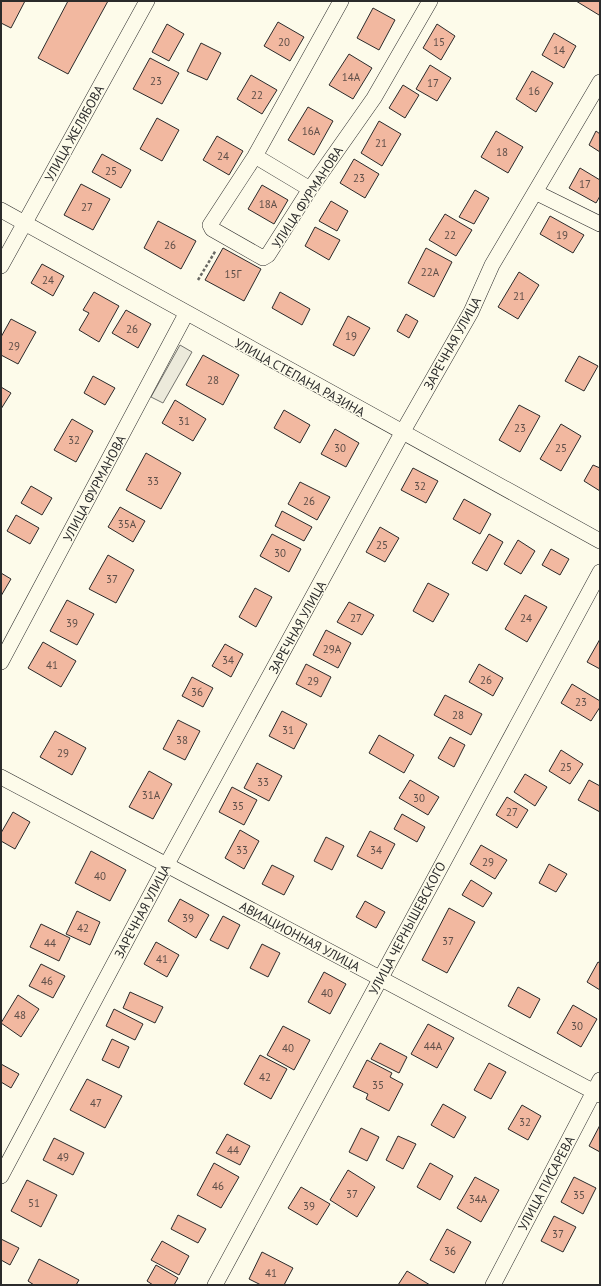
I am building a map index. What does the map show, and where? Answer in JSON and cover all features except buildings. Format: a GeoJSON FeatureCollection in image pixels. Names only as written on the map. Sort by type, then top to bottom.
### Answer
{"type":"FeatureCollection","features":[{"type":"Feature","properties":{"kind":"street","name":"УЛИЦА ЖЕЛЯБОВА"},"geometry":{"type":"LineString","coordinates":[[1,266],[148,1]]}},
{"type":"Feature","properties":{"kind":"street"},"geometry":{"type":"LineString","coordinates":[[212,229],[210,225],[212,220],[255,156],[341,1]]}},
{"type":"Feature","properties":{"kind":"street","name":"УЛИЦА ФУРМАНОВА"},"geometry":{"type":"LineString","coordinates":[[212,229],[262,258],[268,255],[310,189],[374,98],[430,1]]}},
{"type":"Feature","properties":{"kind":"street","name":"ЗАРЕЧНАЯ УЛИЦА"},"geometry":{"type":"LineString","coordinates":[[1,1176],[167,864],[402,433],[471,312],[492,265],[600,82]]}},
{"type":"Feature","properties":{"kind":"street"},"geometry":{"type":"LineString","coordinates":[[255,156],[310,189]]}},
{"type":"Feature","properties":{"kind":"street"},"geometry":{"type":"LineString","coordinates":[[535,192],[600,224]]}},
{"type":"Feature","properties":{"kind":"street","name":"УЛИЦА СТЕПАНА РАЗИНА"},"geometry":{"type":"LineString","coordinates":[[1,210],[186,314],[600,541]]}},
{"type":"Feature","properties":{"kind":"street","name":"УЛИЦА ФУРМАНОВА"},"geometry":{"type":"LineString","coordinates":[[1,662],[186,314]]}},
{"type":"Feature","properties":{"kind":"street","name":"УЛИЦА ЧЕРНЫШЕВСКОГО"},"geometry":{"type":"LineString","coordinates":[[215,1285],[379,978],[600,572]]}},
{"type":"Feature","properties":{"kind":"street","name":"АВИАЦИОННАЯ УЛИЦА"},"geometry":{"type":"LineString","coordinates":[[1,777],[379,978],[598,1089]]}},
{"type":"Feature","properties":{"kind":"street","name":"УЛИЦА ПИСАРЕВА"},"geometry":{"type":"LineString","coordinates":[[493,1285],[598,1089]]}},
{"type":"Feature","properties":{"kind":"path"},"geometry":{"type":"LineString","coordinates":[[198,280],[218,247],[210,242],[212,229]]}},
{"type":"Feature","properties":{"kind":"shaded area"},"geometry":{"type":"Polygon","coordinates":[[[180,345],[192,352],[163,403],[151,397],[180,345]]]}}]}
